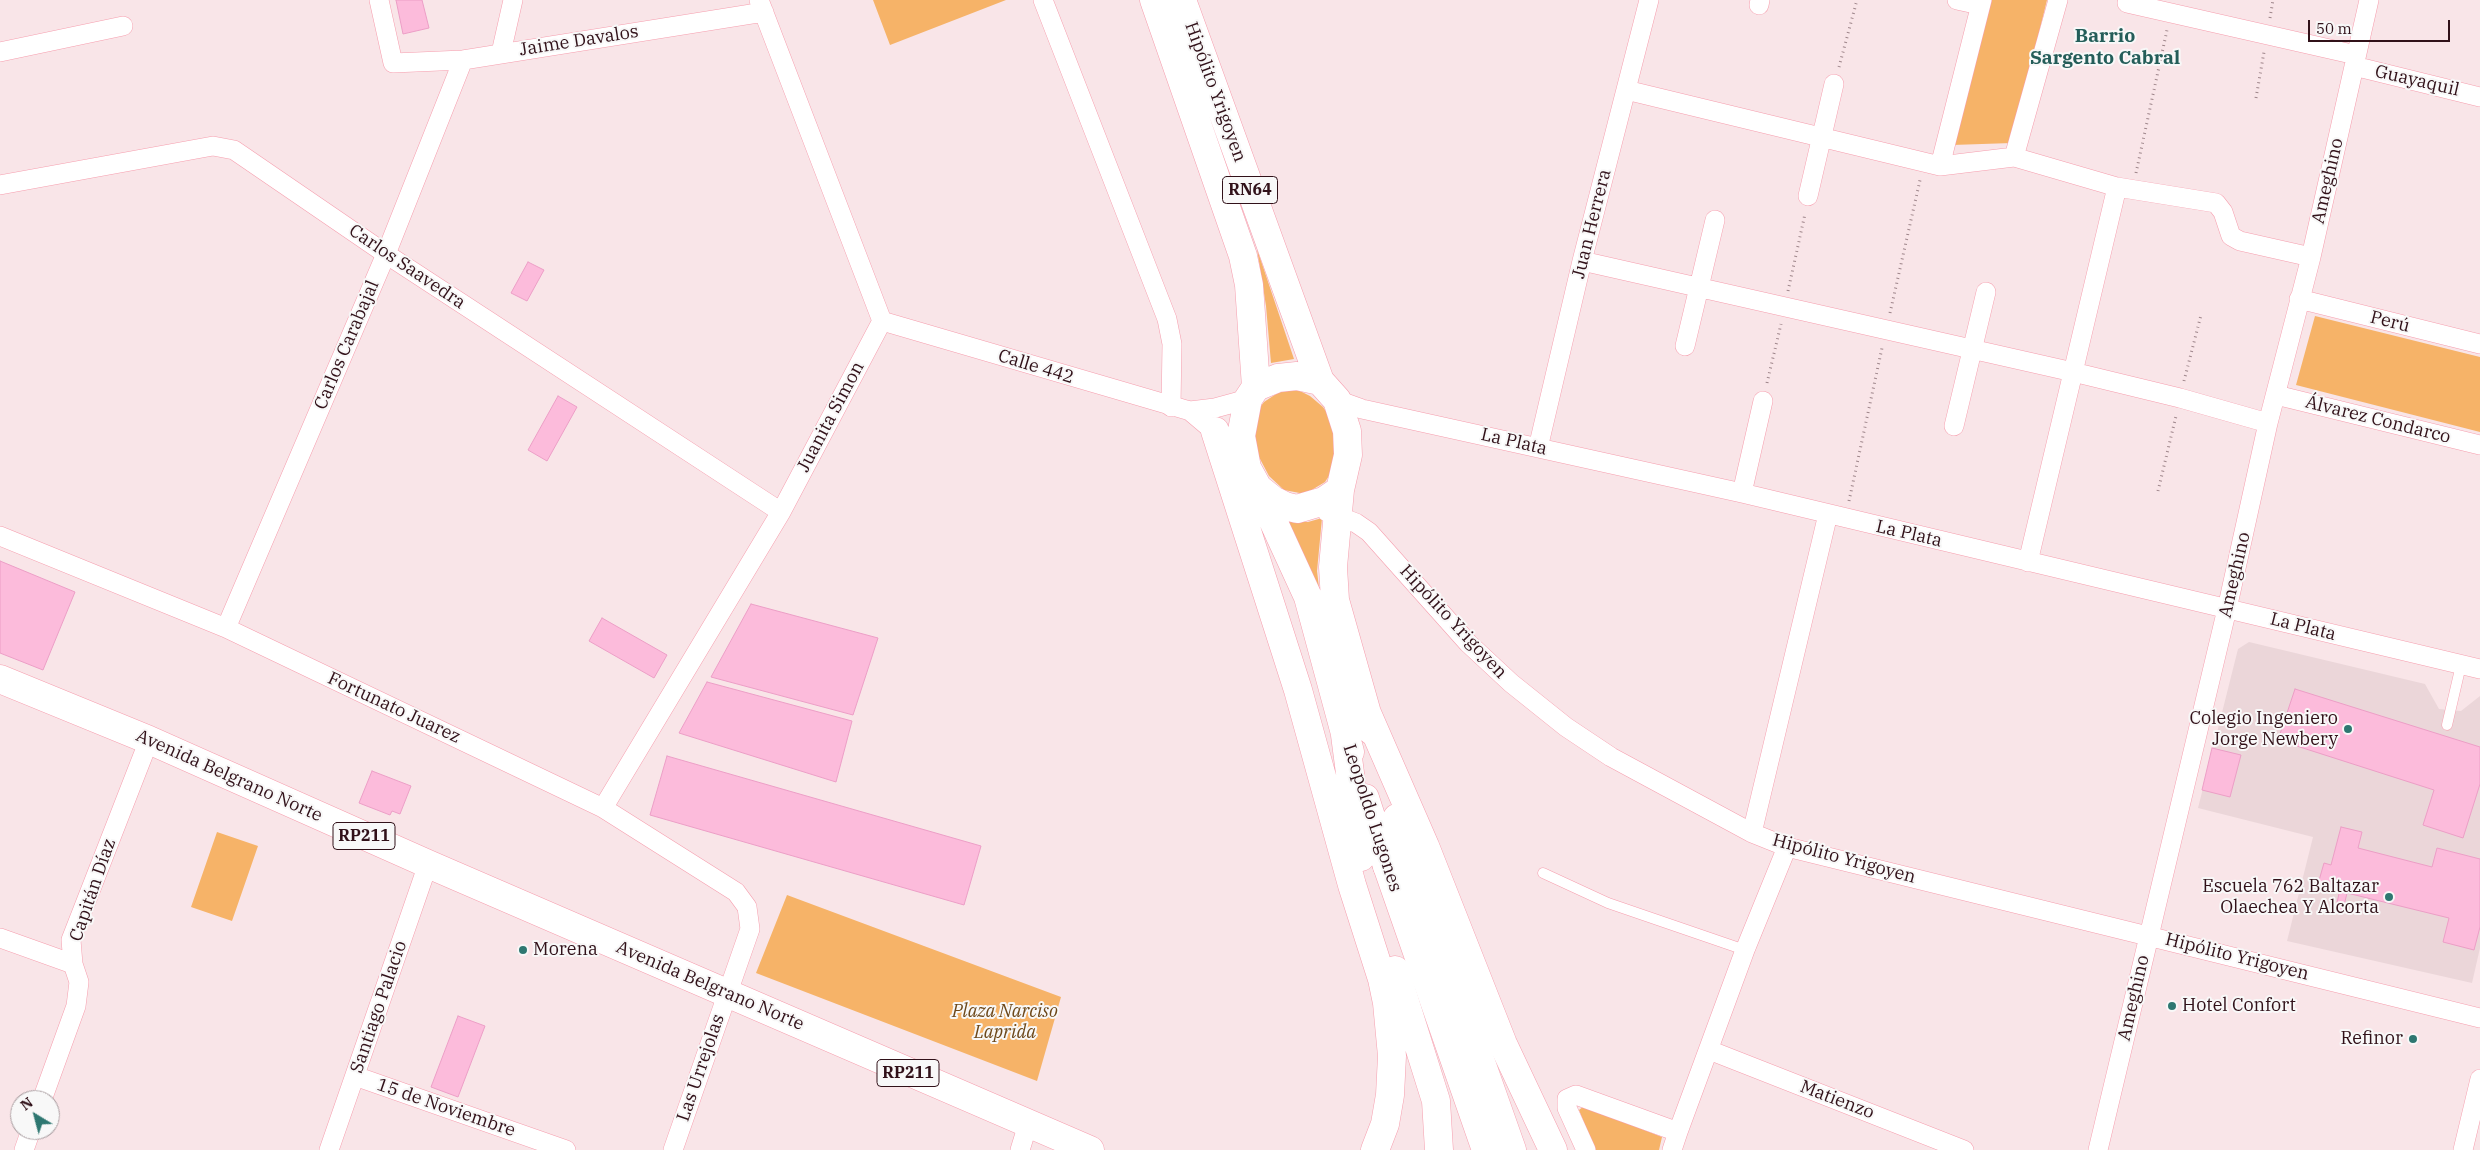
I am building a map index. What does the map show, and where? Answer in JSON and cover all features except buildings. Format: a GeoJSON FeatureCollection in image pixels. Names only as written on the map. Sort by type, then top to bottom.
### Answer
{"type":"FeatureCollection","features":[{"type":"Feature","properties":{"kind":"main road","name":"Hipólito Yrigoyen"},"geometry":{"type":"LineString","coordinates":[[1154,0],[1243,256],[1249,285],[1252,393]]}},
{"type":"Feature","properties":{"kind":"main road","name":"Hipólito Yrigoyen"},"geometry":{"type":"LineString","coordinates":[[1182,0],[1329,390]]}},
{"type":"Feature","properties":{"kind":"main road"},"geometry":{"type":"LineString","coordinates":[[1252,393],[1278,378],[1297,376],[1329,390]]}},
{"type":"Feature","properties":{"kind":"main road","name":"RN64"},"geometry":{"type":"LineString","coordinates":[[1329,390],[1347,431],[1348,455],[1339,502]]}},
{"type":"Feature","properties":{"kind":"main road","name":"RN64"},"geometry":{"type":"LineString","coordinates":[[1252,393],[1241,436],[1252,478]]}},
{"type":"Feature","properties":{"kind":"main road"},"geometry":{"type":"LineString","coordinates":[[1215,431],[1298,690],[1352,885],[1382,979],[1387,1003],[1392,1056],[1390,1096],[1385,1124],[1375,1150]]}},
{"type":"Feature","properties":{"kind":"main road"},"geometry":{"type":"LineString","coordinates":[[1252,478],[1285,506],[1307,508],[1324,502],[1339,502]]}},
{"type":"Feature","properties":{"kind":"main road","name":"Leopoldo Lugones"},"geometry":{"type":"LineString","coordinates":[[1252,478],[1308,597],[1345,735],[1398,862],[1512,1150]]}},
{"type":"Feature","properties":{"kind":"main road","name":"Leopoldo Lugones"},"geometry":{"type":"LineString","coordinates":[[1339,502],[1333,567],[1335,600],[1367,713],[1398,862],[1486,1150]]}},
{"type":"Feature","properties":{"kind":"main road","name":"Avenida Belgrano Norte"},"geometry":{"type":"LineString","coordinates":[[0,679],[149,740],[428,864],[1090,1150]]}},
{"type":"Feature","properties":{"kind":"main road"},"geometry":{"type":"LineString","coordinates":[[1367,713],[1425,846],[1503,1044],[1553,1150]]}},
{"type":"Feature","properties":{"kind":"main road"},"geometry":{"type":"LineString","coordinates":[[1345,735],[1364,875],[1436,1101],[1439,1150]]}},
{"type":"Feature","properties":{"kind":"main road"},"geometry":{"type":"LineString","coordinates":[[1382,979],[1418,1044]]}},
{"type":"Feature","properties":{"kind":"street","name":"Jaime Davalos"},"geometry":{"type":"LineString","coordinates":[[378,0],[393,63],[463,60],[762,6]]}},
{"type":"Feature","properties":{"kind":"street"},"geometry":{"type":"LineString","coordinates":[[501,53],[513,0]]}},
{"type":"Feature","properties":{"kind":"street"},"geometry":{"type":"LineString","coordinates":[[1043,0],[1167,319],[1172,344],[1172,407]]}},
{"type":"Feature","properties":{"kind":"street","name":"Juan Herrera"},"geometry":{"type":"LineString","coordinates":[[1538,448],[1582,261],[1649,0]]}},
{"type":"Feature","properties":{"kind":"street"},"geometry":{"type":"LineString","coordinates":[[1940,166],[1981,3],[1957,0]]}},
{"type":"Feature","properties":{"kind":"street"},"geometry":{"type":"LineString","coordinates":[[2014,158],[2058,0]]}},
{"type":"Feature","properties":{"kind":"street","name":"Ameghino"},"geometry":{"type":"LineString","coordinates":[[2098,1150],[2228,609],[2268,423],[2311,258],[2369,0]]}},
{"type":"Feature","properties":{"kind":"street","name":"Guayaquil"},"geometry":{"type":"LineString","coordinates":[[2127,3],[2355,61],[2480,96]]}},
{"type":"Feature","properties":{"kind":"street"},"geometry":{"type":"LineString","coordinates":[[762,6],[882,321]]}},
{"type":"Feature","properties":{"kind":"street"},"geometry":{"type":"LineString","coordinates":[[0,52],[123,26]]}},
{"type":"Feature","properties":{"kind":"street","name":"Carlos Carabajal"},"geometry":{"type":"LineString","coordinates":[[226,628],[386,254],[463,60]]}},
{"type":"Feature","properties":{"kind":"street"},"geometry":{"type":"LineString","coordinates":[[1808,196],[1834,84]]}},
{"type":"Feature","properties":{"kind":"street"},"geometry":{"type":"LineString","coordinates":[[1626,90],[1940,166],[2014,158],[2125,189],[2216,203],[2223,212],[2231,236],[2240,241],[2311,258]]}},
{"type":"Feature","properties":{"kind":"street","name":"Carlos Saavedra"},"geometry":{"type":"LineString","coordinates":[[0,185],[213,146],[234,150],[386,254],[780,512]]}},
{"type":"Feature","properties":{"kind":"street"},"geometry":{"type":"LineString","coordinates":[[2028,562],[2074,372],[2125,189]]}},
{"type":"Feature","properties":{"kind":"street"},"geometry":{"type":"LineString","coordinates":[[1685,346],[1715,220]]}},
{"type":"Feature","properties":{"kind":"street"},"geometry":{"type":"LineString","coordinates":[[1582,261],[2074,372],[2180,398],[2268,423]]}},
{"type":"Feature","properties":{"kind":"street"},"geometry":{"type":"LineString","coordinates":[[1954,426],[1986,292]]}},
{"type":"Feature","properties":{"kind":"street","name":"Perú"},"geometry":{"type":"LineString","coordinates":[[2299,299],[2480,344]]}},
{"type":"Feature","properties":{"kind":"street","name":"Calle 442"},"geometry":{"type":"LineString","coordinates":[[882,321],[1190,411],[1215,408],[1252,393]]}},
{"type":"Feature","properties":{"kind":"street","name":"Juanita Simon"},"geometry":{"type":"LineString","coordinates":[[603,808],[780,512],[882,321]]}},
{"type":"Feature","properties":{"kind":"street","name":"La Plata"},"geometry":{"type":"LineString","coordinates":[[1329,390],[1362,409],[1742,494],[2480,669]]}},
{"type":"Feature","properties":{"kind":"street","name":"Álvarez Condarco"},"geometry":{"type":"LineString","coordinates":[[2276,395],[2480,445]]}},
{"type":"Feature","properties":{"kind":"street"},"geometry":{"type":"LineString","coordinates":[[1742,494],[1762,401]]}},
{"type":"Feature","properties":{"kind":"street","name":"Calle 442"},"geometry":{"type":"LineString","coordinates":[[1190,411],[1215,431],[1252,478]]}},
{"type":"Feature","properties":{"kind":"street","name":"Hipólito Yrigoyen"},"geometry":{"type":"LineString","coordinates":[[1339,502],[1369,532],[1468,643],[1511,683],[1566,727],[1611,758],[1752,834],[1786,847],[2480,1018]]}},
{"type":"Feature","properties":{"kind":"street"},"geometry":{"type":"LineString","coordinates":[[1752,834],[1828,514]]}},
{"type":"Feature","properties":{"kind":"street","name":"Fortunato Juarez"},"geometry":{"type":"LineString","coordinates":[[0,536],[226,628],[603,808],[736,892],[747,907],[750,929]]}},
{"type":"Feature","properties":{"kind":"street","name":"Capitán Díaz"},"geometry":{"type":"LineString","coordinates":[[46,1090],[76,1006],[79,982],[73,964],[72,940],[149,740]]}},
{"type":"Feature","properties":{"kind":"street"},"geometry":{"type":"LineString","coordinates":[[1586,1150],[1567,1108],[1567,1099],[1576,1095],[1675,1141],[1745,950],[1786,847]]}},
{"type":"Feature","properties":{"kind":"street","name":"Santiago Palacio"},"geometry":{"type":"LineString","coordinates":[[329,1150],[428,864]]}},
{"type":"Feature","properties":{"kind":"street","name":"Las Urrejolas"},"geometry":{"type":"LineString","coordinates":[[673,1150],[750,929]]}},
{"type":"Feature","properties":{"kind":"street"},"geometry":{"type":"LineString","coordinates":[[0,938],[73,964]]}},
{"type":"Feature","properties":{"kind":"street","name":"Matienzo"},"geometry":{"type":"LineString","coordinates":[[1709,1050],[1924,1143],[1964,1150]]}},
{"type":"Feature","properties":{"kind":"street","name":"15 de Noviembre"},"geometry":{"type":"LineString","coordinates":[[355,1076],[566,1150]]}},
{"type":"Feature","properties":{"kind":"street"},"geometry":{"type":"LineString","coordinates":[[2463,1150],[2480,1080]]}},
{"type":"Feature","properties":{"kind":"street"},"geometry":{"type":"LineString","coordinates":[[1020,1150],[1028,1124]]}},
{"type":"Feature","properties":{"kind":"lane"},"geometry":{"type":"LineString","coordinates":[[2446,725],[2461,665]]}},
{"type":"Feature","properties":{"kind":"lane"},"geometry":{"type":"LineString","coordinates":[[1543,873],[1608,903],[1745,950]]}},
{"type":"Feature","properties":{"kind":"path"},"geometry":{"type":"LineString","coordinates":[[1834,84],[1857,0]]}},
{"type":"Feature","properties":{"kind":"path"},"geometry":{"type":"LineString","coordinates":[[2125,189],[2171,13]]}},
{"type":"Feature","properties":{"kind":"shaded area","name":"Colegio Ingeniero Jorge Newbery"},"geometry":{"type":"Polygon","coordinates":[[[2249,642],[2425,684],[2439,709],[2461,711],[2480,696],[2480,948],[2472,983],[2287,941],[2313,837],[2198,808],[2238,649],[2249,642]]]}},
{"type":"Feature","properties":{"kind":"green space"},"geometry":{"type":"Polygon","coordinates":[[[873,0],[1006,0],[890,45],[873,0]]]}},
{"type":"Feature","properties":{"kind":"green space"},"geometry":{"type":"Polygon","coordinates":[[[1987,0],[2047,0],[2012,143],[1952,145],[1987,0]]]}},
{"type":"Feature","properties":{"kind":"green space"},"geometry":{"type":"Polygon","coordinates":[[[1257,249],[1294,359],[1271,363],[1266,306],[1257,249]]]}},
{"type":"Feature","properties":{"kind":"green space"},"geometry":{"type":"Polygon","coordinates":[[[2315,316],[2480,357],[2480,432],[2296,385],[2315,316]]]}},
{"type":"Feature","properties":{"kind":"green space"},"geometry":{"type":"Polygon","coordinates":[[[1300,391],[1310,396],[1323,407],[1332,420],[1337,434],[1334,468],[1325,482],[1305,494],[1284,490],[1269,476],[1259,457],[1255,442],[1258,410],[1264,402],[1279,392],[1300,391]]]}},
{"type":"Feature","properties":{"kind":"green space"},"geometry":{"type":"Polygon","coordinates":[[[1322,518],[1317,571],[1321,604],[1285,521],[1308,522],[1322,518]]]}},
{"type":"Feature","properties":{"kind":"green space"},"geometry":{"type":"Polygon","coordinates":[[[217,832],[258,846],[232,921],[191,907],[217,832]]]}},
{"type":"Feature","properties":{"kind":"green space","name":"Plaza Narciso Laprida"},"geometry":{"type":"Polygon","coordinates":[[[787,895],[1061,997],[1037,1081],[756,973],[787,895]]]}},
{"type":"Feature","properties":{"kind":"green space"},"geometry":{"type":"Polygon","coordinates":[[[1584,1106],[1662,1137],[1659,1150],[1595,1150],[1579,1110],[1584,1106]]]}},
{"type":"Feature","properties":{"kind":"place","name":"Colegio Ingeniero Jorge Newbery"},"geometry":{"type":"Point","coordinates":[2348,729]}},
{"type":"Feature","properties":{"kind":"place","name":"Escuela 762 Baltazar Olaechea Y Alcorta"},"geometry":{"type":"Point","coordinates":[2389,897]}},
{"type":"Feature","properties":{"kind":"place","name":"Morena"},"geometry":{"type":"Point","coordinates":[523,950]}},
{"type":"Feature","properties":{"kind":"place","name":"Hotel Confort"},"geometry":{"type":"Point","coordinates":[2172,1006]}},
{"type":"Feature","properties":{"kind":"place","name":"Refinor"},"geometry":{"type":"Point","coordinates":[2413,1039]}},
{"type":"Feature","properties":{"kind":"district","name":"Barrio Sargento Cabral"},"geometry":{"type":"Point","coordinates":[2105,48]}}]}
